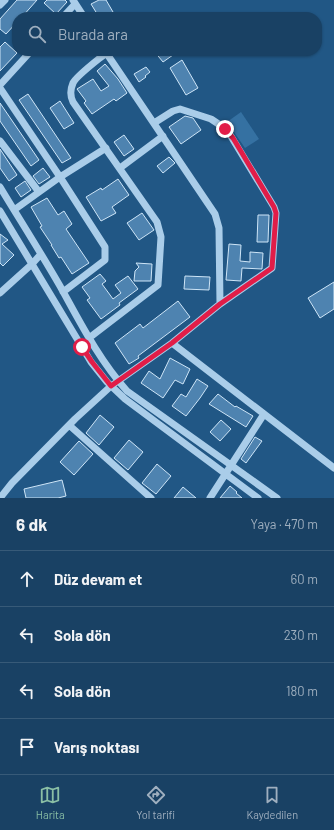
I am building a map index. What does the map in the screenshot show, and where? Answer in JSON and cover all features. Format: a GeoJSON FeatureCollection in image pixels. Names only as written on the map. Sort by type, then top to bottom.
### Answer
{"type":"FeatureCollection","features":[{"type":"Feature","properties":{"kind":"street"},"geometry":{"type":"LineString","coordinates":[[0,5],[5,0]]}},
{"type":"Feature","properties":{"kind":"street"},"geometry":{"type":"LineString","coordinates":[[67,12],[74,2],[81,12]]}},
{"type":"Feature","properties":{"kind":"street"},"geometry":{"type":"LineString","coordinates":[[0,84],[26,56]]}},
{"type":"Feature","properties":{"kind":"street"},"geometry":{"type":"LineString","coordinates":[[89,338],[158,285],[161,237],[154,218],[73,102],[71,93],[74,81],[102,56]]}},
{"type":"Feature","properties":{"kind":"street"},"geometry":{"type":"LineString","coordinates":[[109,56],[217,218],[219,228],[220,304]]}},
{"type":"Feature","properties":{"kind":"street"},"geometry":{"type":"LineString","coordinates":[[0,88],[105,247],[105,260],[63,292]]}},
{"type":"Feature","properties":{"kind":"street"},"geometry":{"type":"LineString","coordinates":[[0,498],[12,483],[69,425],[117,380],[172,343],[220,304],[272,268],[276,213],[274,207],[233,138],[216,122],[206,117],[178,109],[154,124]]}},
{"type":"Feature","properties":{"kind":"street"},"geometry":{"type":"LineString","coordinates":[[120,168],[163,136]]}},
{"type":"Feature","properties":{"kind":"street"},"geometry":{"type":"LineString","coordinates":[[0,141],[39,192]]}},
{"type":"Feature","properties":{"kind":"street"},"geometry":{"type":"LineString","coordinates":[[14,210],[106,148]]}},
{"type":"Feature","properties":{"kind":"street"},"geometry":{"type":"LineString","coordinates":[[0,188],[41,254],[89,338],[117,380],[127,391],[277,498]]}},
{"type":"Feature","properties":{"kind":"street"},"geometry":{"type":"LineString","coordinates":[[0,211],[92,362],[111,386],[125,399],[258,498]]}},
{"type":"Feature","properties":{"kind":"street"},"geometry":{"type":"LineString","coordinates":[[0,293],[41,254]]}},
{"type":"Feature","properties":{"kind":"street"},"geometry":{"type":"LineString","coordinates":[[172,343],[334,468]]}},
{"type":"Feature","properties":{"kind":"street"},"geometry":{"type":"LineString","coordinates":[[210,498],[264,414]]}},
{"type":"Feature","properties":{"kind":"street"},"geometry":{"type":"LineString","coordinates":[[69,425],[151,498]]}},
{"type":"Feature","properties":{"kind":"shaded area"},"geometry":{"type":"Polygon","coordinates":[[[241,112],[259,139],[245,148],[227,122],[241,112]]]}},
{"type":"Feature","properties":{"kind":"building"},"geometry":{"type":"Polygon","coordinates":[[[17,0],[37,0],[26,12],[12,12],[12,27],[6,34],[0,29],[0,19],[17,0]]]}},
{"type":"Feature","properties":{"kind":"building"},"geometry":{"type":"Polygon","coordinates":[[[47,0],[65,0],[67,2],[58,12],[54,12],[44,3],[47,0]]]}},
{"type":"Feature","properties":{"kind":"building"},"geometry":{"type":"Polygon","coordinates":[[[99,0],[106,0],[113,12],[96,12],[91,4],[99,0]]]}},
{"type":"Feature","properties":{"kind":"building"},"geometry":{"type":"Polygon","coordinates":[[[5,42],[12,48],[12,56],[14,56],[0,71],[0,47],[5,42]]]}},
{"type":"Feature","properties":{"kind":"building"},"geometry":{"type":"Polygon","coordinates":[[[158,56],[172,56],[163,62],[158,56]]]}},
{"type":"Feature","properties":{"kind":"building"},"geometry":{"type":"Polygon","coordinates":[[[182,60],[198,88],[186,95],[170,68],[182,60]]]}},
{"type":"Feature","properties":{"kind":"building"},"geometry":{"type":"Polygon","coordinates":[[[105,64],[118,79],[127,93],[116,101],[114,99],[92,114],[84,103],[86,101],[77,89],[93,79],[101,91],[109,86],[97,71],[105,64]]]}},
{"type":"Feature","properties":{"kind":"building"},"geometry":{"type":"Polygon","coordinates":[[[146,67],[150,72],[139,82],[134,74],[146,67]]]}},
{"type":"Feature","properties":{"kind":"building"},"geometry":{"type":"Polygon","coordinates":[[[28,94],[71,158],[62,163],[19,100],[28,94]]]}},
{"type":"Feature","properties":{"kind":"building"},"geometry":{"type":"Polygon","coordinates":[[[60,101],[74,123],[64,129],[50,108],[60,101]]]}},
{"type":"Feature","properties":{"kind":"building"},"geometry":{"type":"Polygon","coordinates":[[[0,103],[39,160],[31,166],[0,121],[0,103]]]}},
{"type":"Feature","properties":{"kind":"building"},"geometry":{"type":"Polygon","coordinates":[[[185,116],[193,118],[201,130],[181,144],[169,127],[185,116]]]}},
{"type":"Feature","properties":{"kind":"building"},"geometry":{"type":"Polygon","coordinates":[[[124,135],[134,149],[124,156],[114,142],[124,135]]]}},
{"type":"Feature","properties":{"kind":"building"},"geometry":{"type":"Polygon","coordinates":[[[0,149],[17,175],[9,181],[0,168],[0,149]]]}},
{"type":"Feature","properties":{"kind":"building"},"geometry":{"type":"Polygon","coordinates":[[[169,157],[175,163],[163,173],[157,166],[169,157]]]}},
{"type":"Feature","properties":{"kind":"building"},"geometry":{"type":"Polygon","coordinates":[[[43,168],[50,177],[39,184],[33,176],[43,168]]]}},
{"type":"Feature","properties":{"kind":"building"},"geometry":{"type":"Polygon","coordinates":[[[118,179],[129,195],[112,207],[116,213],[101,221],[86,197],[101,188],[102,190],[118,179]]]}},
{"type":"Feature","properties":{"kind":"building"},"geometry":{"type":"Polygon","coordinates":[[[25,181],[31,190],[21,197],[15,188],[25,181]]]}},
{"type":"Feature","properties":{"kind":"building"},"geometry":{"type":"Polygon","coordinates":[[[47,198],[58,215],[64,211],[72,224],[66,229],[89,263],[72,274],[51,245],[40,227],[42,226],[31,207],[47,198]]]}},
{"type":"Feature","properties":{"kind":"building"},"geometry":{"type":"Polygon","coordinates":[[[142,213],[154,230],[139,240],[127,223],[142,213]]]}},
{"type":"Feature","properties":{"kind":"building"},"geometry":{"type":"Polygon","coordinates":[[[258,215],[269,215],[268,242],[257,242],[258,215]]]}},
{"type":"Feature","properties":{"kind":"building"},"geometry":{"type":"Polygon","coordinates":[[[0,234],[8,240],[2,244],[14,255],[3,266],[0,263],[0,234]]]}},
{"type":"Feature","properties":{"kind":"building"},"geometry":{"type":"Polygon","coordinates":[[[229,244],[241,245],[240,261],[250,262],[250,252],[263,253],[262,269],[242,268],[241,281],[226,280],[229,244]]]}},
{"type":"Feature","properties":{"kind":"building"},"geometry":{"type":"Polygon","coordinates":[[[136,263],[152,264],[151,281],[134,281],[135,271],[139,267],[136,263]]]}},
{"type":"Feature","properties":{"kind":"building"},"geometry":{"type":"Polygon","coordinates":[[[100,274],[106,281],[102,284],[113,299],[121,293],[115,285],[128,276],[138,289],[101,319],[87,300],[90,298],[82,287],[100,274]]]}},
{"type":"Feature","properties":{"kind":"building"},"geometry":{"type":"Polygon","coordinates":[[[185,276],[210,277],[209,290],[184,289],[185,276]]]}},
{"type":"Feature","properties":{"kind":"building"},"geometry":{"type":"Polygon","coordinates":[[[334,282],[334,309],[320,318],[308,298],[334,282]]]}},
{"type":"Feature","properties":{"kind":"building"},"geometry":{"type":"Polygon","coordinates":[[[178,301],[190,317],[138,356],[139,358],[129,364],[115,343],[140,324],[143,328],[178,301]]]}},
{"type":"Feature","properties":{"kind":"building"},"geometry":{"type":"Polygon","coordinates":[[[170,358],[190,369],[183,384],[175,380],[163,398],[141,383],[149,371],[160,379],[170,358]]]}},
{"type":"Feature","properties":{"kind":"building"},"geometry":{"type":"Polygon","coordinates":[[[197,379],[208,386],[186,416],[172,406],[181,394],[186,397],[197,379]]]}},
{"type":"Feature","properties":{"kind":"building"},"geometry":{"type":"Polygon","coordinates":[[[218,394],[235,407],[236,406],[253,416],[246,427],[209,404],[218,394]]]}},
{"type":"Feature","properties":{"kind":"building"},"geometry":{"type":"Polygon","coordinates":[[[100,415],[114,427],[99,445],[86,433],[100,415]]]}},
{"type":"Feature","properties":{"kind":"building"},"geometry":{"type":"Polygon","coordinates":[[[221,420],[231,429],[220,441],[210,432],[221,420]]]}},
{"type":"Feature","properties":{"kind":"building"},"geometry":{"type":"Polygon","coordinates":[[[255,437],[262,441],[246,463],[241,459],[255,437]]]}},
{"type":"Feature","properties":{"kind":"building"},"geometry":{"type":"Polygon","coordinates":[[[129,440],[143,452],[128,470],[114,458],[129,440]]]}},
{"type":"Feature","properties":{"kind":"building"},"geometry":{"type":"Polygon","coordinates":[[[79,441],[93,454],[74,475],[60,462],[79,441]]]}},
{"type":"Feature","properties":{"kind":"building"},"geometry":{"type":"Polygon","coordinates":[[[157,464],[171,476],[156,494],[142,483],[157,464]]]}},
{"type":"Feature","properties":{"kind":"building"},"geometry":{"type":"Polygon","coordinates":[[[62,480],[66,496],[58,498],[26,498],[24,489],[62,480]]]}},
{"type":"Feature","properties":{"kind":"building"},"geometry":{"type":"Polygon","coordinates":[[[230,486],[237,492],[236,493],[242,498],[220,498],[230,486]]]}},
{"type":"Feature","properties":{"kind":"building"},"geometry":{"type":"Polygon","coordinates":[[[183,487],[196,498],[174,498],[183,487]]]}},
{"type":"Feature","properties":{"kind":"route"},"geometry":{"type":"LineString","coordinates":[[82,347],[111,386],[117,380],[172,343],[220,304],[272,268],[276,213],[274,207],[233,138],[225,129]]}}]}
